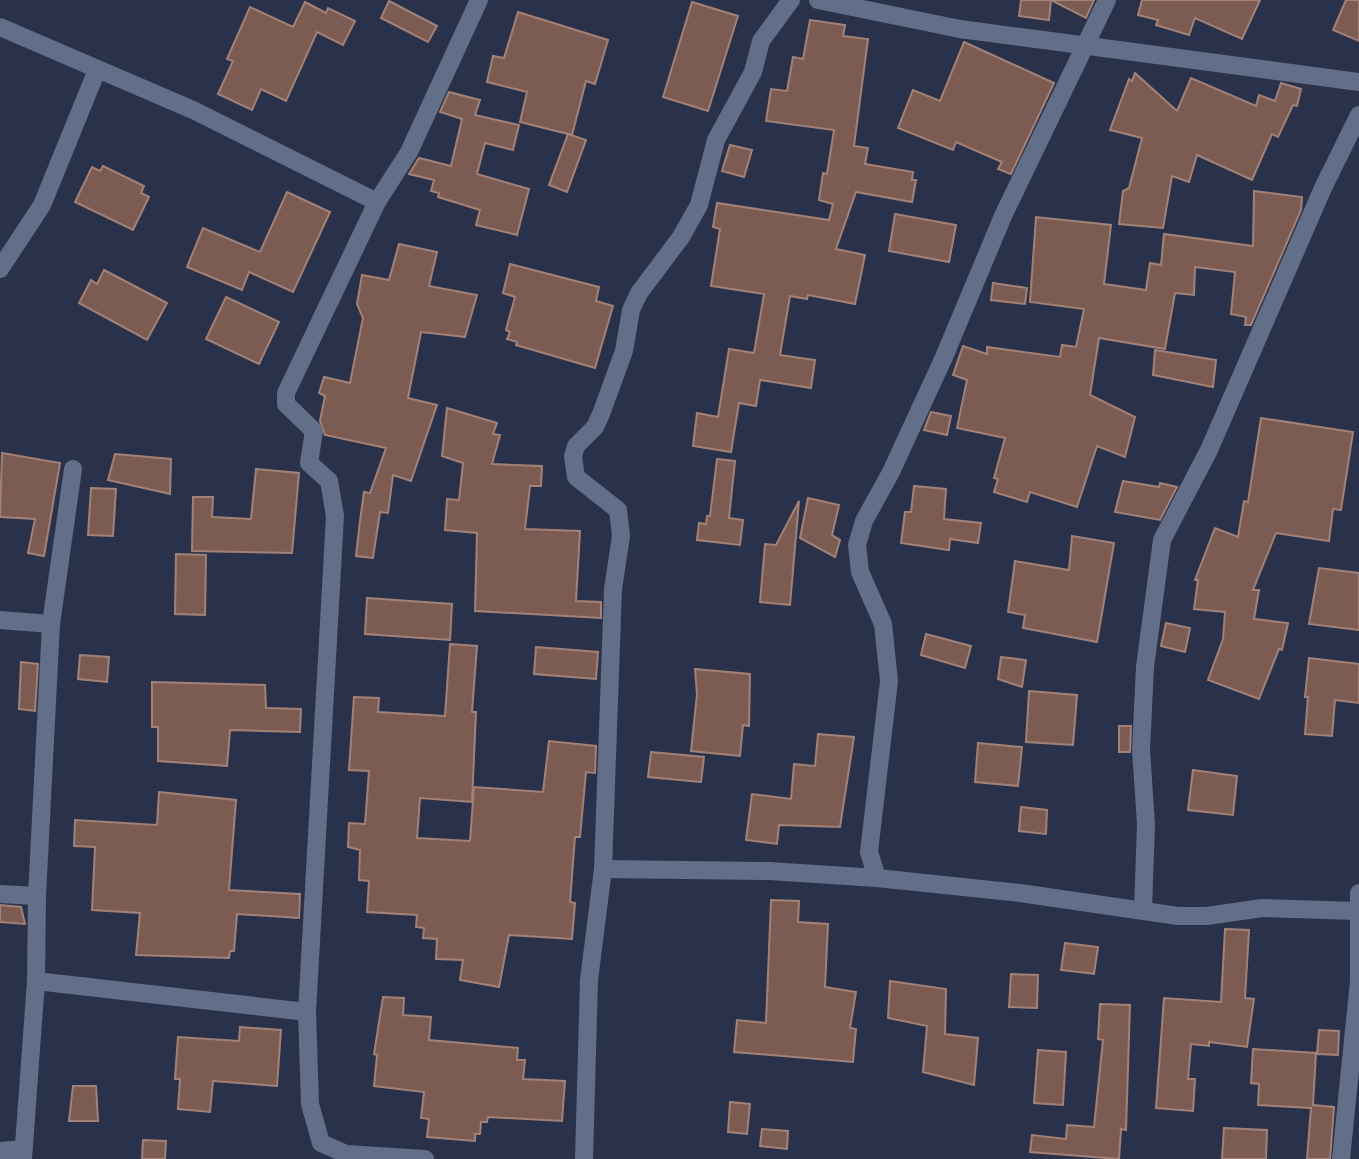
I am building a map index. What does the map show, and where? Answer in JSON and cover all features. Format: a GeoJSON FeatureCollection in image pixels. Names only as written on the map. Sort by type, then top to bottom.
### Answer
{"type":"FeatureCollection","features":[{"type":"Feature","properties":{"kind":"street"},"geometry":{"type":"LineString","coordinates":[[425,1159],[321,1151],[310,1104],[307,1012],[335,516],[329,481],[309,463],[314,432],[286,404],[286,393],[377,202],[409,152],[479,0]]}},
{"type":"Feature","properties":{"kind":"street"},"geometry":{"type":"LineString","coordinates":[[584,1159],[589,980],[603,869],[613,589],[620,554],[621,520],[610,502],[584,487],[576,477],[573,456],[576,446],[595,427],[601,414],[624,351],[631,310],[639,293],[681,237],[699,205],[716,140],[753,72],[761,41],[791,0]]}},
{"type":"Feature","properties":{"kind":"street"},"geometry":{"type":"LineString","coordinates":[[818,0],[960,29],[1359,82]]}},
{"type":"Feature","properties":{"kind":"street"},"geometry":{"type":"LineString","coordinates":[[877,878],[869,852],[889,681],[883,624],[860,572],[857,545],[864,521],[891,471],[944,357],[1003,216],[1107,0]]}},
{"type":"Feature","properties":{"kind":"street"},"geometry":{"type":"LineString","coordinates":[[0,27],[227,126],[377,202]]}},
{"type":"Feature","properties":{"kind":"street"},"geometry":{"type":"LineString","coordinates":[[0,268],[42,205],[97,69]]}},
{"type":"Feature","properties":{"kind":"street"},"geometry":{"type":"LineString","coordinates":[[1143,910],[1146,824],[1141,750],[1144,667],[1163,540],[1209,450],[1359,114]]}},
{"type":"Feature","properties":{"kind":"street"},"geometry":{"type":"LineString","coordinates":[[0,1151],[23,1154],[36,981],[37,896],[51,624],[73,469]]}},
{"type":"Feature","properties":{"kind":"street"},"geometry":{"type":"LineString","coordinates":[[0,620],[51,624]]}},
{"type":"Feature","properties":{"kind":"street"},"geometry":{"type":"LineString","coordinates":[[848,876],[869,852]]}},
{"type":"Feature","properties":{"kind":"street"},"geometry":{"type":"LineString","coordinates":[[603,869],[768,871],[877,878],[1207,916],[1262,908],[1358,902],[1359,981],[1341,1159]]}},
{"type":"Feature","properties":{"kind":"street"},"geometry":{"type":"LineString","coordinates":[[0,894],[37,896]]}},
{"type":"Feature","properties":{"kind":"street"},"geometry":{"type":"LineString","coordinates":[[36,981],[307,1012]]}},
{"type":"Feature","properties":{"kind":"building"},"geometry":{"type":"Polygon","coordinates":[[[1021,0],[1051,0],[1049,20],[1019,16],[1021,0]]]}},
{"type":"Feature","properties":{"kind":"building"},"geometry":{"type":"Polygon","coordinates":[[[1051,0],[1094,0],[1086,18],[1051,0]]]}},
{"type":"Feature","properties":{"kind":"building"},"geometry":{"type":"Polygon","coordinates":[[[1142,0],[1260,0],[1242,39],[1195,18],[1189,35],[1156,25],[1158,20],[1138,15],[1142,0]]]}},
{"type":"Feature","properties":{"kind":"building"},"geometry":{"type":"Polygon","coordinates":[[[1346,0],[1359,0],[1359,41],[1333,30],[1346,0]]]}},
{"type":"Feature","properties":{"kind":"building"},"geometry":{"type":"Polygon","coordinates":[[[389,1],[437,26],[428,42],[381,18],[389,1]]]}},
{"type":"Feature","properties":{"kind":"building"},"geometry":{"type":"Polygon","coordinates":[[[305,2],[326,13],[328,8],[355,21],[343,45],[317,32],[286,101],[261,89],[252,110],[218,94],[233,61],[227,59],[250,7],[293,27],[305,2]]]}},
{"type":"Feature","properties":{"kind":"building"},"geometry":{"type":"Polygon","coordinates":[[[692,2],[738,16],[708,111],[663,97],[692,2]]]}},
{"type":"Feature","properties":{"kind":"building"},"geometry":{"type":"Polygon","coordinates":[[[518,12],[608,40],[595,84],[586,81],[572,135],[520,122],[527,92],[487,82],[493,56],[504,58],[518,12]]]}},
{"type":"Feature","properties":{"kind":"building"},"geometry":{"type":"Polygon","coordinates":[[[810,20],[845,25],[843,36],[868,39],[854,146],[868,148],[865,164],[913,172],[912,180],[916,180],[912,202],[856,192],[836,249],[865,255],[855,304],[808,295],[807,299],[790,296],[780,355],[815,360],[811,388],[760,380],[756,406],[739,403],[731,452],[693,446],[697,413],[718,417],[729,349],[754,353],[764,294],[711,286],[720,229],[713,227],[717,203],[829,220],[833,204],[819,200],[823,173],[827,174],[834,130],[766,121],[771,89],[787,91],[793,57],[803,59],[810,20]]]}},
{"type":"Feature","properties":{"kind":"building"},"geometry":{"type":"Polygon","coordinates":[[[964,42],[1054,83],[1011,174],[998,169],[1002,162],[956,142],[953,150],[898,128],[913,90],[940,101],[964,42]]]}},
{"type":"Feature","properties":{"kind":"building"},"geometry":{"type":"Polygon","coordinates":[[[1135,73],[1177,111],[1191,78],[1256,106],[1259,95],[1275,101],[1281,83],[1301,89],[1297,106],[1293,105],[1278,137],[1272,134],[1252,180],[1197,155],[1189,182],[1172,176],[1163,228],[1119,224],[1123,191],[1129,188],[1142,138],[1110,130],[1129,79],[1132,81],[1135,73]]]}},
{"type":"Feature","properties":{"kind":"building"},"geometry":{"type":"Polygon","coordinates":[[[449,92],[480,100],[475,115],[519,125],[513,150],[485,143],[477,174],[529,189],[517,235],[476,225],[480,210],[438,197],[439,193],[431,191],[434,180],[409,174],[419,158],[451,166],[462,119],[440,112],[449,92]]]}},
{"type":"Feature","properties":{"kind":"building"},"geometry":{"type":"Polygon","coordinates":[[[568,134],[586,140],[567,192],[549,185],[568,134]]]}},
{"type":"Feature","properties":{"kind":"building"},"geometry":{"type":"Polygon","coordinates":[[[730,145],[752,150],[744,177],[722,171],[730,145]]]}},
{"type":"Feature","properties":{"kind":"building"},"geometry":{"type":"Polygon","coordinates":[[[103,166],[144,186],[141,193],[149,197],[133,230],[75,202],[92,167],[100,171],[103,166]]]}},
{"type":"Feature","properties":{"kind":"building"},"geometry":{"type":"Polygon","coordinates":[[[1254,191],[1302,197],[1301,210],[1251,325],[1245,325],[1246,317],[1231,314],[1235,272],[1195,267],[1194,295],[1175,293],[1165,349],[1099,338],[1090,395],[1135,417],[1125,457],[1097,446],[1077,507],[1030,492],[1027,502],[994,492],[998,479],[994,478],[1005,438],[957,428],[967,380],[953,375],[963,346],[987,354],[987,347],[1060,357],[1062,345],[1076,347],[1084,309],[1030,302],[1036,217],[1111,225],[1104,284],[1146,290],[1150,263],[1161,265],[1164,234],[1253,246],[1254,191]]]}},
{"type":"Feature","properties":{"kind":"building"},"geometry":{"type":"Polygon","coordinates":[[[287,192],[330,212],[293,292],[249,272],[242,290],[187,267],[203,228],[260,252],[287,192]]]}},
{"type":"Feature","properties":{"kind":"building"},"geometry":{"type":"Polygon","coordinates":[[[895,214],[956,225],[949,262],[889,251],[895,214]]]}},
{"type":"Feature","properties":{"kind":"building"},"geometry":{"type":"Polygon","coordinates":[[[399,244],[437,252],[429,286],[477,295],[465,337],[421,332],[408,398],[437,405],[411,481],[393,475],[388,513],[380,512],[373,558],[356,556],[360,521],[364,492],[370,493],[386,448],[325,435],[320,421],[325,396],[319,393],[324,377],[350,383],[363,318],[357,304],[362,275],[389,280],[399,244]]]}},
{"type":"Feature","properties":{"kind":"building"},"geometry":{"type":"Polygon","coordinates":[[[510,264],[599,287],[596,301],[613,306],[595,368],[516,345],[517,342],[507,339],[510,332],[506,330],[515,297],[503,293],[510,264]]]}},
{"type":"Feature","properties":{"kind":"building"},"geometry":{"type":"Polygon","coordinates":[[[104,270],[167,303],[147,340],[79,303],[91,280],[97,284],[104,270]]]}},
{"type":"Feature","properties":{"kind":"building"},"geometry":{"type":"Polygon","coordinates":[[[993,283],[1027,288],[1025,304],[991,300],[993,283]]]}},
{"type":"Feature","properties":{"kind":"building"},"geometry":{"type":"Polygon","coordinates":[[[226,297],[279,322],[259,364],[206,339],[226,297]]]}},
{"type":"Feature","properties":{"kind":"building"},"geometry":{"type":"Polygon","coordinates":[[[1155,350],[1216,360],[1213,387],[1153,375],[1155,350]]]}},
{"type":"Feature","properties":{"kind":"building"},"geometry":{"type":"Polygon","coordinates":[[[447,408],[497,423],[493,434],[500,435],[492,464],[542,466],[541,486],[530,486],[525,529],[580,531],[576,601],[601,602],[601,618],[475,611],[477,533],[445,530],[447,499],[459,500],[463,463],[442,456],[447,408]]]}},
{"type":"Feature","properties":{"kind":"building"},"geometry":{"type":"Polygon","coordinates":[[[931,412],[951,416],[947,435],[924,430],[931,412]]]}},
{"type":"Feature","properties":{"kind":"building"},"geometry":{"type":"Polygon","coordinates":[[[1261,418],[1353,432],[1341,510],[1333,509],[1329,541],[1276,533],[1253,590],[1259,590],[1254,619],[1288,623],[1282,650],[1279,649],[1259,699],[1208,680],[1223,639],[1225,612],[1194,609],[1198,580],[1195,580],[1215,528],[1238,537],[1244,501],[1248,502],[1261,418]]]}},
{"type":"Feature","properties":{"kind":"building"},"geometry":{"type":"Polygon","coordinates":[[[2,453],[60,463],[44,556],[28,553],[35,519],[0,517],[2,453]]]}},
{"type":"Feature","properties":{"kind":"building"},"geometry":{"type":"Polygon","coordinates":[[[115,454],[171,459],[170,494],[108,480],[115,454]]]}},
{"type":"Feature","properties":{"kind":"building"},"geometry":{"type":"Polygon","coordinates":[[[717,459],[735,461],[729,518],[743,520],[740,545],[697,540],[699,523],[706,524],[707,516],[710,516],[717,459]]]}},
{"type":"Feature","properties":{"kind":"building"},"geometry":{"type":"Polygon","coordinates":[[[256,469],[299,473],[292,553],[192,551],[193,497],[213,497],[212,517],[251,519],[256,469]]]}},
{"type":"Feature","properties":{"kind":"building"},"geometry":{"type":"Polygon","coordinates":[[[1123,481],[1177,487],[1160,520],[1115,512],[1123,481]]]}},
{"type":"Feature","properties":{"kind":"building"},"geometry":{"type":"Polygon","coordinates":[[[914,486],[946,489],[944,519],[981,523],[978,543],[950,539],[949,550],[901,543],[905,512],[911,512],[914,486]]]}},
{"type":"Feature","properties":{"kind":"building"},"geometry":{"type":"Polygon","coordinates":[[[91,488],[116,489],[113,536],[88,535],[91,488]]]}},
{"type":"Feature","properties":{"kind":"building"},"geometry":{"type":"Polygon","coordinates":[[[808,498],[839,505],[832,535],[840,540],[835,557],[800,538],[808,498]]]}},
{"type":"Feature","properties":{"kind":"building"},"geometry":{"type":"Polygon","coordinates":[[[799,501],[790,605],[760,602],[765,544],[776,545],[799,501]]]}},
{"type":"Feature","properties":{"kind":"building"},"geometry":{"type":"Polygon","coordinates":[[[1072,536],[1114,543],[1097,642],[1023,628],[1025,615],[1008,612],[1015,561],[1069,570],[1072,536]]]}},
{"type":"Feature","properties":{"kind":"building"},"geometry":{"type":"Polygon","coordinates":[[[176,554],[206,555],[205,615],[175,614],[176,554]]]}},
{"type":"Feature","properties":{"kind":"building"},"geometry":{"type":"Polygon","coordinates":[[[1319,568],[1359,573],[1359,630],[1309,624],[1319,568]]]}},
{"type":"Feature","properties":{"kind":"building"},"geometry":{"type":"Polygon","coordinates":[[[367,598],[452,604],[450,640],[365,634],[367,598]]]}},
{"type":"Feature","properties":{"kind":"building"},"geometry":{"type":"Polygon","coordinates":[[[1166,623],[1190,628],[1185,652],[1161,646],[1166,623]]]}},
{"type":"Feature","properties":{"kind":"building"},"geometry":{"type":"Polygon","coordinates":[[[926,634],[971,646],[965,668],[921,655],[926,634]]]}},
{"type":"Feature","properties":{"kind":"building"},"geometry":{"type":"Polygon","coordinates":[[[450,644],[477,646],[472,712],[476,712],[472,802],[420,798],[417,838],[470,841],[474,787],[543,792],[549,741],[596,746],[595,773],[586,772],[580,837],[575,837],[570,902],[575,903],[572,939],[509,935],[499,987],[460,980],[463,960],[436,959],[437,939],[423,938],[424,928],[416,927],[417,915],[367,912],[369,881],[359,880],[360,850],[348,847],[349,823],[365,824],[369,771],[349,770],[354,697],[379,698],[378,712],[445,716],[450,644]]]}},
{"type":"Feature","properties":{"kind":"building"},"geometry":{"type":"Polygon","coordinates":[[[536,647],[598,652],[596,679],[534,674],[536,647]]]}},
{"type":"Feature","properties":{"kind":"building"},"geometry":{"type":"Polygon","coordinates":[[[80,655],[109,657],[107,682],[78,679],[80,655]]]}},
{"type":"Feature","properties":{"kind":"building"},"geometry":{"type":"Polygon","coordinates":[[[1001,657],[1026,660],[1022,687],[998,679],[1001,657]]]}},
{"type":"Feature","properties":{"kind":"building"},"geometry":{"type":"Polygon","coordinates":[[[1309,658],[1359,664],[1359,703],[1335,700],[1332,736],[1305,734],[1309,658]]]}},
{"type":"Feature","properties":{"kind":"building"},"geometry":{"type":"Polygon","coordinates":[[[21,662],[38,664],[35,711],[19,709],[21,662]]]}},
{"type":"Feature","properties":{"kind":"building"},"geometry":{"type":"Polygon","coordinates":[[[695,669],[750,674],[749,726],[743,725],[740,756],[691,751],[697,694],[695,669]]]}},
{"type":"Feature","properties":{"kind":"building"},"geometry":{"type":"Polygon","coordinates":[[[152,682],[265,685],[266,708],[301,709],[300,732],[230,730],[227,766],[158,761],[158,727],[152,727],[152,682]]]}},
{"type":"Feature","properties":{"kind":"building"},"geometry":{"type":"Polygon","coordinates":[[[1029,691],[1077,695],[1073,745],[1026,742],[1029,691]]]}},
{"type":"Feature","properties":{"kind":"building"},"geometry":{"type":"Polygon","coordinates":[[[1119,726],[1131,726],[1130,752],[1119,752],[1119,726]]]}},
{"type":"Feature","properties":{"kind":"building"},"geometry":{"type":"Polygon","coordinates":[[[818,734],[854,737],[840,827],[779,825],[777,844],[746,840],[752,794],[791,799],[794,764],[815,766],[818,734]]]}},
{"type":"Feature","properties":{"kind":"building"},"geometry":{"type":"Polygon","coordinates":[[[978,743],[1022,747],[1018,786],[975,782],[978,743]]]}},
{"type":"Feature","properties":{"kind":"building"},"geometry":{"type":"Polygon","coordinates":[[[651,752],[704,757],[701,782],[648,777],[651,752]]]}},
{"type":"Feature","properties":{"kind":"building"},"geometry":{"type":"Polygon","coordinates":[[[1193,770],[1237,776],[1233,815],[1188,810],[1193,770]]]}},
{"type":"Feature","properties":{"kind":"building"},"geometry":{"type":"Polygon","coordinates":[[[159,792],[236,800],[229,890],[300,894],[299,918],[237,914],[234,951],[230,951],[229,958],[136,955],[140,913],[92,910],[95,847],[74,846],[75,820],[157,825],[159,792]]]}},
{"type":"Feature","properties":{"kind":"building"},"geometry":{"type":"Polygon","coordinates":[[[1021,807],[1047,810],[1046,834],[1019,831],[1021,807]]]}},
{"type":"Feature","properties":{"kind":"building"},"geometry":{"type":"Polygon","coordinates":[[[771,900],[799,901],[798,922],[828,924],[825,987],[856,992],[850,1028],[856,1029],[853,1062],[734,1052],[737,1020],[766,1023],[771,900]]]}},
{"type":"Feature","properties":{"kind":"building"},"geometry":{"type":"Polygon","coordinates":[[[0,905],[21,907],[25,924],[0,922],[0,905]]]}},
{"type":"Feature","properties":{"kind":"building"},"geometry":{"type":"Polygon","coordinates":[[[1225,929],[1249,930],[1245,998],[1254,999],[1247,1047],[1209,1042],[1209,1046],[1191,1044],[1188,1079],[1195,1079],[1193,1111],[1156,1108],[1164,998],[1221,1002],[1225,929]]]}},
{"type":"Feature","properties":{"kind":"building"},"geometry":{"type":"Polygon","coordinates":[[[1065,943],[1098,947],[1094,974],[1061,970],[1065,943]]]}},
{"type":"Feature","properties":{"kind":"building"},"geometry":{"type":"Polygon","coordinates":[[[1011,974],[1038,975],[1037,1008],[1009,1007],[1011,974]]]}},
{"type":"Feature","properties":{"kind":"building"},"geometry":{"type":"Polygon","coordinates":[[[890,981],[946,989],[945,1034],[978,1038],[974,1085],[923,1072],[927,1026],[888,1018],[890,981]]]}},
{"type":"Feature","properties":{"kind":"building"},"geometry":{"type":"Polygon","coordinates":[[[383,997],[404,998],[403,1015],[431,1017],[429,1040],[518,1048],[517,1060],[525,1060],[523,1079],[565,1081],[562,1121],[488,1117],[487,1122],[481,1122],[480,1134],[475,1134],[475,1141],[427,1137],[429,1119],[421,1118],[424,1092],[374,1086],[377,1055],[374,1054],[383,997]]]}},
{"type":"Feature","properties":{"kind":"building"},"geometry":{"type":"Polygon","coordinates":[[[1100,1004],[1130,1005],[1126,1130],[1121,1129],[1119,1159],[1030,1152],[1032,1135],[1066,1139],[1067,1125],[1094,1127],[1103,1040],[1098,1039],[1100,1004]]]}},
{"type":"Feature","properties":{"kind":"building"},"geometry":{"type":"Polygon","coordinates":[[[240,1027],[281,1030],[277,1086],[213,1081],[210,1112],[178,1109],[180,1079],[175,1079],[178,1037],[239,1041],[240,1027]]]}},
{"type":"Feature","properties":{"kind":"building"},"geometry":{"type":"Polygon","coordinates":[[[1319,1030],[1339,1031],[1338,1055],[1317,1054],[1319,1030]]]}},
{"type":"Feature","properties":{"kind":"building"},"geometry":{"type":"Polygon","coordinates":[[[1253,1049],[1316,1053],[1313,1105],[1334,1107],[1330,1159],[1307,1159],[1311,1108],[1258,1105],[1259,1084],[1251,1083],[1253,1049]]]}},
{"type":"Feature","properties":{"kind":"building"},"geometry":{"type":"Polygon","coordinates":[[[1038,1050],[1066,1052],[1063,1105],[1034,1103],[1038,1050]]]}},
{"type":"Feature","properties":{"kind":"building"},"geometry":{"type":"Polygon","coordinates":[[[73,1086],[96,1086],[98,1121],[69,1121],[73,1086]]]}},
{"type":"Feature","properties":{"kind":"building"},"geometry":{"type":"Polygon","coordinates":[[[730,1102],[750,1104],[747,1134],[728,1132],[730,1102]]]}},
{"type":"Feature","properties":{"kind":"building"},"geometry":{"type":"Polygon","coordinates":[[[1224,1128],[1267,1130],[1266,1159],[1222,1159],[1224,1128]]]}},
{"type":"Feature","properties":{"kind":"building"},"geometry":{"type":"Polygon","coordinates":[[[762,1129],[788,1131],[787,1149],[760,1146],[762,1129]]]}},
{"type":"Feature","properties":{"kind":"building"},"geometry":{"type":"Polygon","coordinates":[[[143,1140],[166,1141],[165,1159],[142,1159],[143,1140]]]}}]}
